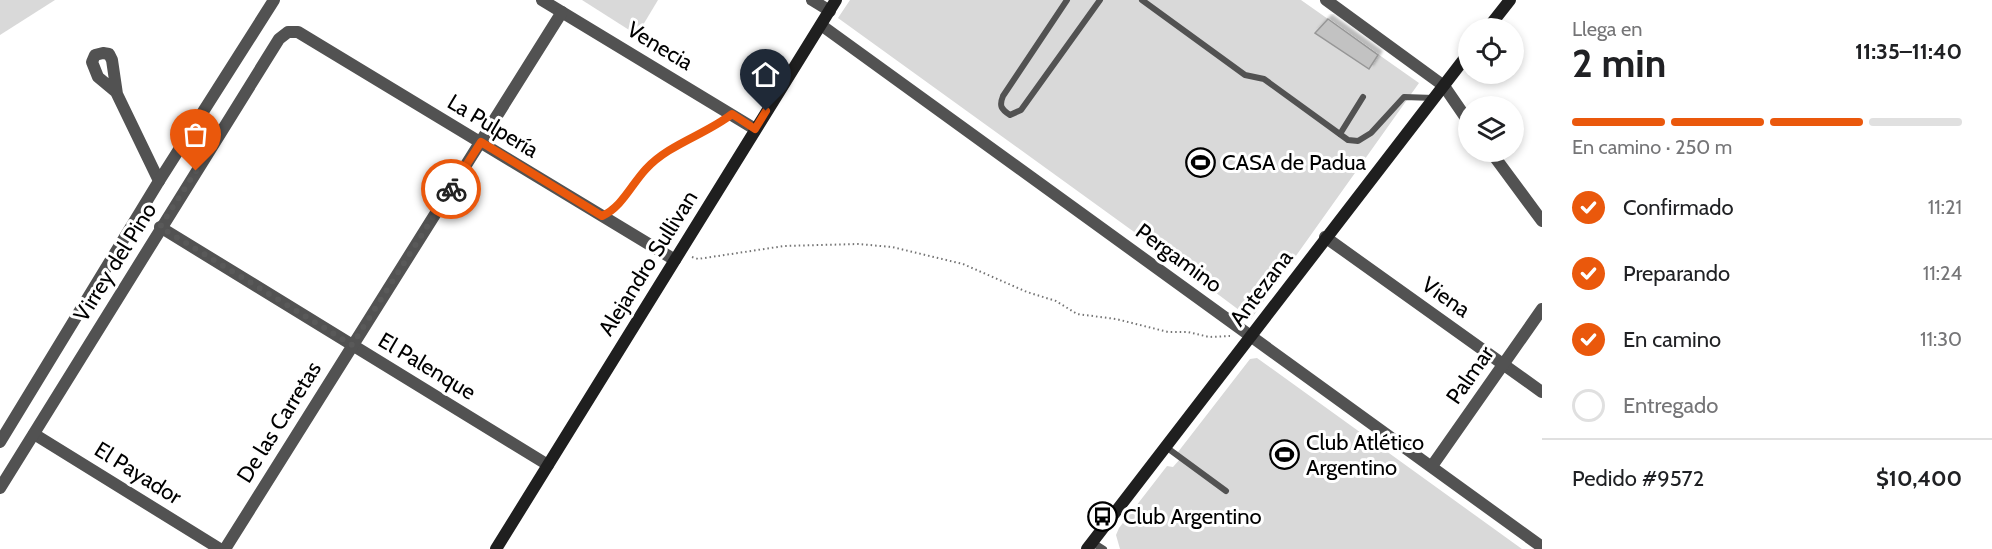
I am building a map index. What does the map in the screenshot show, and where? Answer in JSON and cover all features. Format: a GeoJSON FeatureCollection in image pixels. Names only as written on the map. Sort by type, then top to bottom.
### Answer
{"type":"FeatureCollection","features":[{"type":"Feature","properties":{"kind":"street"},"geometry":{"type":"LineString","coordinates":[[0,442],[159,181],[274,0]]}},
{"type":"Feature","properties":{"kind":"street","name":"Venecia"},"geometry":{"type":"LineString","coordinates":[[542,0],[755,129]]}},
{"type":"Feature","properties":{"kind":"street"},"geometry":{"type":"LineString","coordinates":[[812,0],[833,5]]}},
{"type":"Feature","properties":{"kind":"street"},"geometry":{"type":"LineString","coordinates":[[1326,0],[1444,86],[1458,106]]}},
{"type":"Feature","properties":{"kind":"street"},"geometry":{"type":"LineString","coordinates":[[1496,18],[1510,0]]}},
{"type":"Feature","properties":{"kind":"street","name":"Alejandro Sullivan"},"geometry":{"type":"LineString","coordinates":[[496,549],[833,5]]}},
{"type":"Feature","properties":{"kind":"street","name":"De las Carretas"},"geometry":{"type":"LineString","coordinates":[[222,549],[562,12]]}},
{"type":"Feature","properties":{"kind":"street","name":"Pergamino"},"geometry":{"type":"LineString","coordinates":[[820,25],[1542,547]]}},
{"type":"Feature","properties":{"kind":"street","name":"La Pulpería"},"geometry":{"type":"LineString","coordinates":[[288,32],[298,32],[602,216],[677,256]]}},
{"type":"Feature","properties":{"kind":"street","name":"Virrey del Pino"},"geometry":{"type":"LineString","coordinates":[[0,488],[160,227],[279,39],[288,32]]}},
{"type":"Feature","properties":{"kind":"street","name":"Antezana"},"geometry":{"type":"LineString","coordinates":[[1096,547],[1166,447],[1325,237],[1458,67]]}},
{"type":"Feature","properties":{"kind":"street"},"geometry":{"type":"LineString","coordinates":[[116,92],[159,181]]}},
{"type":"Feature","properties":{"kind":"street"},"geometry":{"type":"LineString","coordinates":[[1498,162],[1542,221]]}},
{"type":"Feature","properties":{"kind":"street","name":"El Palenque"},"geometry":{"type":"LineString","coordinates":[[160,227],[548,465]]}},
{"type":"Feature","properties":{"kind":"street","name":"Viena"},"geometry":{"type":"LineString","coordinates":[[1325,237],[1542,392]]}},
{"type":"Feature","properties":{"kind":"street","name":"Palmar"},"geometry":{"type":"LineString","coordinates":[[1432,466],[1542,309]]}},
{"type":"Feature","properties":{"kind":"street","name":"El Payador"},"geometry":{"type":"LineString","coordinates":[[34,434],[222,549]]}},
{"type":"Feature","properties":{"kind":"lane"},"geometry":{"type":"LineString","coordinates":[[1067,0],[1003,96],[1000,103],[1002,109],[1010,115],[1021,110],[1100,0]]}},
{"type":"Feature","properties":{"kind":"lane"},"geometry":{"type":"LineString","coordinates":[[1142,0],[1245,75],[1264,80],[1348,140],[1358,141],[1371,133],[1404,97],[1434,98]]}},
{"type":"Feature","properties":{"kind":"lane"},"geometry":{"type":"LineString","coordinates":[[1340,134],[1363,97]]}},
{"type":"Feature","properties":{"kind":"lane"},"geometry":{"type":"LineString","coordinates":[[602,216],[616,207],[658,157],[732,114]]}},
{"type":"Feature","properties":{"kind":"lane"},"geometry":{"type":"LineString","coordinates":[[1166,447],[1226,491]]}},
{"type":"Feature","properties":{"kind":"path"},"geometry":{"type":"LineString","coordinates":[[677,256],[698,259],[784,246],[858,244],[892,247],[963,264],[1017,288],[1056,301],[1077,314],[1116,319],[1168,332],[1188,332],[1209,337],[1230,336]]}},
{"type":"Feature","properties":{"kind":"shaded area"},"geometry":{"type":"Polygon","coordinates":[[[0,0],[55,0],[0,35],[0,0]]]}},
{"type":"Feature","properties":{"kind":"shaded area"},"geometry":{"type":"Polygon","coordinates":[[[582,0],[658,0],[637,35],[582,0]]]}},
{"type":"Feature","properties":{"kind":"shaded area","name":"CASA de Padua"},"geometry":{"type":"Polygon","coordinates":[[[850,0],[1301,0],[1419,83],[1251,319],[838,18],[850,0]]]}},
{"type":"Feature","properties":{"kind":"shaded area","name":"Club Atlético Argentino"},"geometry":{"type":"Polygon","coordinates":[[[1257,358],[1522,549],[1120,549],[1116,535],[1119,528],[1167,466],[1173,467],[1180,459],[1178,452],[1250,359],[1257,358]]]}},
{"type":"Feature","properties":{"kind":"building"},"geometry":{"type":"Polygon","coordinates":[[[1328,19],[1378,55],[1369,69],[1315,33],[1328,19]]]}},
{"type":"Feature","properties":{"kind":"way so far"},"geometry":{"type":"LineString","coordinates":[[196,171],[160,227],[352,345],[451,189]]}},
{"type":"Feature","properties":{"kind":"place","name":"CASA de Padua"},"geometry":{"type":"Point","coordinates":[1201,162]}},
{"type":"Feature","properties":{"kind":"place","name":"Club Atlético Argentino"},"geometry":{"type":"Point","coordinates":[1285,455]}},
{"type":"Feature","properties":{"kind":"place","name":"Club Argentino"},"geometry":{"type":"Point","coordinates":[1102,516]}},
{"type":"Feature","properties":{"kind":"route"},"geometry":{"type":"LineString","coordinates":[[451,189],[481,142],[602,216],[616,207],[644,171],[664,153],[732,114],[755,129],[766,111]]}}]}
